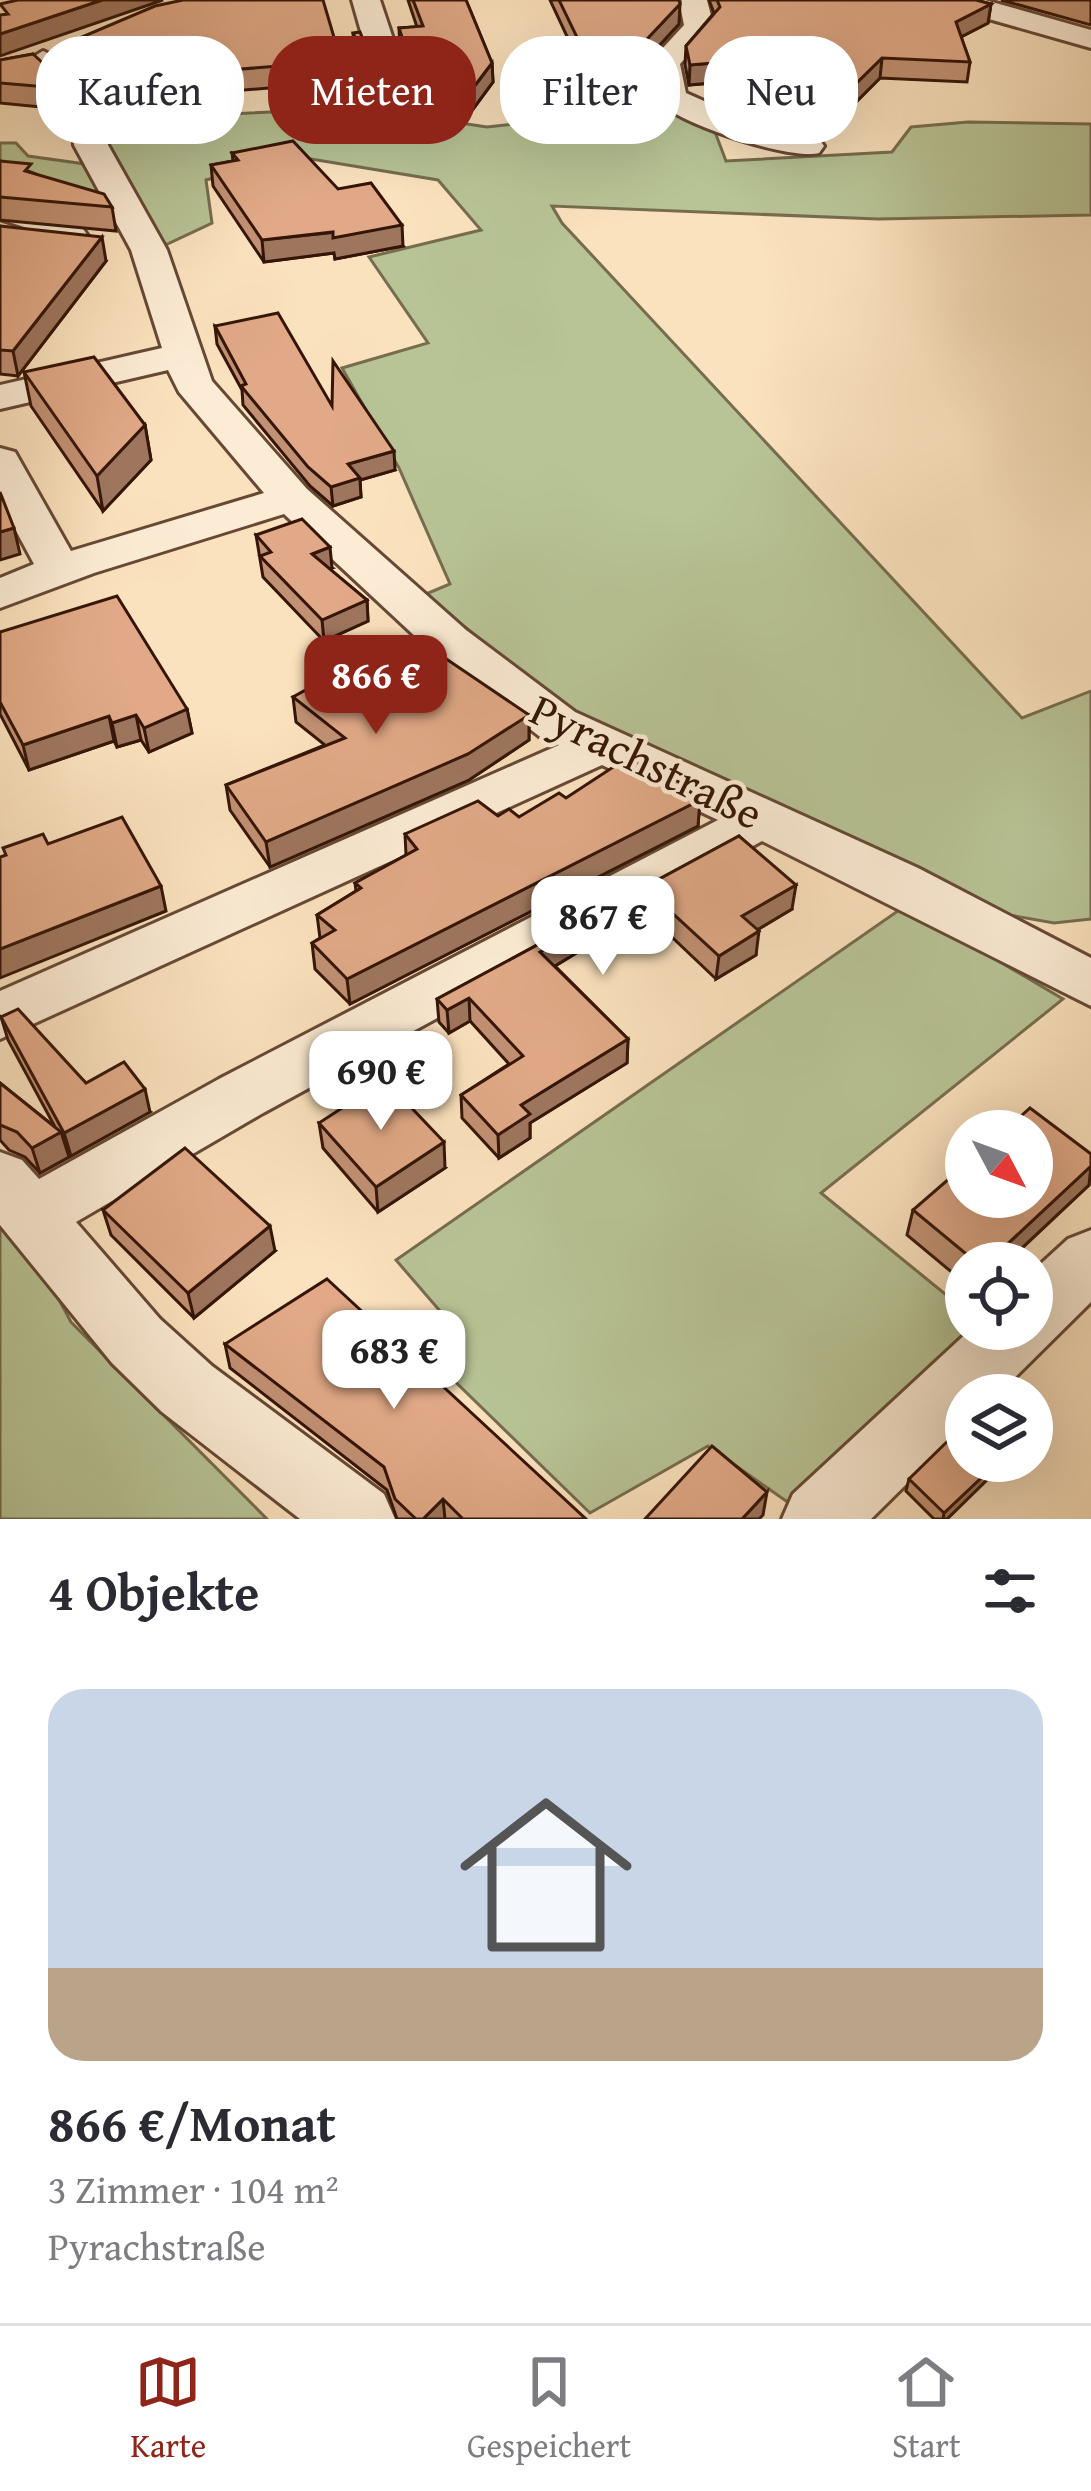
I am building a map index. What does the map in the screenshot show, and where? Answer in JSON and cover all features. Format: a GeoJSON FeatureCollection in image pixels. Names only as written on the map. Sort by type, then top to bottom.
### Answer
{"type":"FeatureCollection","features":[{"type":"Feature","properties":{"kind":"street"},"geometry":{"type":"LineString","coordinates":[[366,0],[377,36]]}},
{"type":"Feature","properties":{"kind":"street"},"geometry":{"type":"LineString","coordinates":[[693,0],[699,27],[665,62],[667,92],[676,103],[698,112],[807,146]]}},
{"type":"Feature","properties":{"kind":"street"},"geometry":{"type":"LineString","coordinates":[[953,0],[1091,39]]}},
{"type":"Feature","properties":{"kind":"street","name":"Pyrachstraße"},"geometry":{"type":"LineString","coordinates":[[91,144],[149,250],[181,356],[208,404],[292,498],[502,685],[597,744],[1086,974]]}},
{"type":"Feature","properties":{"kind":"street"},"geometry":{"type":"LineString","coordinates":[[7,231],[149,250]]}},
{"type":"Feature","properties":{"kind":"street"},"geometry":{"type":"LineString","coordinates":[[0,398],[181,356]]}},
{"type":"Feature","properties":{"kind":"street"},"geometry":{"type":"LineString","coordinates":[[0,461],[65,560]]}},
{"type":"Feature","properties":{"kind":"street"},"geometry":{"type":"LineString","coordinates":[[0,572],[65,560],[292,498]]}},
{"type":"Feature","properties":{"kind":"street"},"geometry":{"type":"LineString","coordinates":[[0,594],[65,560]]}},
{"type":"Feature","properties":{"kind":"street"},"geometry":{"type":"LineString","coordinates":[[0,1016],[371,853],[574,760],[597,744]]}},
{"type":"Feature","properties":{"kind":"street"},"geometry":{"type":"LineString","coordinates":[[358,1519],[170,1373],[87,1286],[16,1197],[241,1096],[730,839],[757,816]]}},
{"type":"Feature","properties":{"kind":"street"},"geometry":{"type":"LineString","coordinates":[[1053,1296],[1091,1259]]}},
{"type":"Feature","properties":{"kind":"street"},"geometry":{"type":"LineString","coordinates":[[819,1519],[996,1350]]}},
{"type":"Feature","properties":{"kind":"green space"},"geometry":{"type":"Polygon","coordinates":[[[680,110],[704,121],[704,144],[720,144],[726,161],[892,152],[911,127],[968,122],[1091,124],[1091,215],[878,219],[552,206],[562,223],[1022,718],[1091,691],[1091,919],[1054,923],[1009,915],[556,705],[426,594],[450,584],[399,468],[342,368],[428,343],[369,257],[481,230],[438,180],[299,157],[206,180],[212,223],[161,247],[107,144],[244,144],[244,113],[268,112],[268,144],[476,144],[476,125],[500,126],[500,144],[680,144],[680,110]]]}},
{"type":"Feature","properties":{"kind":"green space"},"geometry":{"type":"Polygon","coordinates":[[[0,143],[16,143],[28,156],[85,164],[114,219],[0,184],[0,143]]]}},
{"type":"Feature","properties":{"kind":"green space"},"geometry":{"type":"Polygon","coordinates":[[[905,906],[1063,999],[821,1193],[945,1294],[945,1350],[967,1350],[818,1497],[786,1501],[708,1446],[590,1513],[434,1361],[459,1333],[396,1260],[905,906]]]}},
{"type":"Feature","properties":{"kind":"green space"},"geometry":{"type":"Polygon","coordinates":[[[0,1204],[18,1223],[71,1322],[267,1519],[0,1519],[0,1204]]]}},
{"type":"Feature","properties":{"kind":"building"},"geometry":{"type":"Polygon","coordinates":[[[102,0],[0,34],[0,15],[8,14],[0,4],[102,0]]]}},
{"type":"Feature","properties":{"kind":"building"},"geometry":{"type":"Polygon","coordinates":[[[183,0],[323,0],[334,36],[268,36],[268,67],[244,69],[244,36],[84,36],[155,6],[183,0]]]}},
{"type":"Feature","properties":{"kind":"building"},"geometry":{"type":"Polygon","coordinates":[[[413,0],[466,0],[492,63],[476,84],[476,36],[402,36],[399,28],[423,26],[413,0]]]}},
{"type":"Feature","properties":{"kind":"building"},"geometry":{"type":"Polygon","coordinates":[[[559,0],[679,0],[650,36],[576,36],[559,0]]]}},
{"type":"Feature","properties":{"kind":"building"},"geometry":{"type":"Polygon","coordinates":[[[717,0],[976,0],[991,4],[956,22],[970,62],[882,58],[858,82],[858,36],[704,36],[704,64],[690,65],[686,46],[720,7],[717,0]]]}},
{"type":"Feature","properties":{"kind":"building"},"geometry":{"type":"Polygon","coordinates":[[[33,54],[36,86],[0,83],[0,60],[33,54]]]}},
{"type":"Feature","properties":{"kind":"building"},"geometry":{"type":"Polygon","coordinates":[[[296,144],[338,189],[371,183],[402,225],[333,238],[333,232],[262,240],[211,165],[238,160],[232,153],[296,144]]]}},
{"type":"Feature","properties":{"kind":"building"},"geometry":{"type":"Polygon","coordinates":[[[0,161],[31,164],[25,171],[104,194],[112,207],[0,197],[0,161]]]}},
{"type":"Feature","properties":{"kind":"building"},"geometry":{"type":"Polygon","coordinates":[[[0,226],[102,237],[13,351],[0,350],[0,226]]]}},
{"type":"Feature","properties":{"kind":"building"},"geometry":{"type":"Polygon","coordinates":[[[278,313],[332,406],[333,361],[394,451],[348,464],[360,478],[331,487],[308,467],[241,386],[246,384],[215,326],[278,313]]]}},
{"type":"Feature","properties":{"kind":"building"},"geometry":{"type":"Polygon","coordinates":[[[94,357],[145,425],[97,476],[24,372],[94,357]]]}},
{"type":"Feature","properties":{"kind":"building"},"geometry":{"type":"Polygon","coordinates":[[[0,492],[14,528],[0,532],[0,492]]]}},
{"type":"Feature","properties":{"kind":"building"},"geometry":{"type":"Polygon","coordinates":[[[302,519],[330,547],[312,554],[367,600],[322,620],[260,556],[271,552],[256,535],[302,519]]]}},
{"type":"Feature","properties":{"kind":"building"},"geometry":{"type":"Polygon","coordinates":[[[117,596],[187,709],[144,728],[136,715],[112,723],[109,716],[23,745],[0,702],[0,632],[117,596]]]}},
{"type":"Feature","properties":{"kind":"building"},"geometry":{"type":"Polygon","coordinates":[[[396,640],[423,664],[439,654],[529,715],[468,754],[266,842],[226,785],[345,738],[293,697],[396,640]]]}},
{"type":"Feature","properties":{"kind":"building"},"geometry":{"type":"Polygon","coordinates":[[[627,758],[679,782],[700,800],[347,979],[312,943],[335,930],[317,915],[361,888],[355,883],[417,849],[405,834],[478,801],[498,816],[509,809],[519,817],[559,793],[566,798],[627,758]]]}},
{"type":"Feature","properties":{"kind":"building"},"geometry":{"type":"Polygon","coordinates":[[[122,817],[161,886],[0,949],[3,848],[43,834],[48,844],[122,817]]]}},
{"type":"Feature","properties":{"kind":"building"},"geometry":{"type":"Polygon","coordinates":[[[739,836],[796,885],[742,916],[759,931],[719,956],[658,900],[627,921],[611,909],[540,952],[628,1039],[521,1105],[530,1114],[498,1135],[461,1095],[523,1056],[469,998],[447,1010],[437,999],[739,836]]]}},
{"type":"Feature","properties":{"kind":"building"},"geometry":{"type":"Polygon","coordinates":[[[18,1009],[86,1083],[124,1062],[145,1089],[64,1133],[1,1017],[18,1009]]]}},
{"type":"Feature","properties":{"kind":"building"},"geometry":{"type":"Polygon","coordinates":[[[385,1080],[444,1142],[376,1187],[319,1123],[385,1080]]]}},
{"type":"Feature","properties":{"kind":"building"},"geometry":{"type":"Polygon","coordinates":[[[0,1083],[61,1132],[32,1148],[17,1132],[0,1125],[0,1083]]]}},
{"type":"Feature","properties":{"kind":"building"},"geometry":{"type":"Polygon","coordinates":[[[1053,1125],[1091,1154],[1091,1166],[1053,1201],[1053,1125]]]}},
{"type":"Feature","properties":{"kind":"building"},"geometry":{"type":"Polygon","coordinates":[[[185,1148],[270,1226],[188,1293],[103,1210],[185,1148]]]}},
{"type":"Feature","properties":{"kind":"building"},"geometry":{"type":"Polygon","coordinates":[[[945,1182],[945,1218],[1035,1218],[1010,1242],[952,1242],[913,1210],[945,1182]]]}},
{"type":"Feature","properties":{"kind":"building"},"geometry":{"type":"Polygon","coordinates":[[[327,1279],[586,1519],[463,1519],[443,1499],[423,1519],[416,1519],[395,1499],[384,1467],[225,1344],[327,1279]]]}},
{"type":"Feature","properties":{"kind":"building"},"geometry":{"type":"Polygon","coordinates":[[[945,1444],[945,1482],[977,1482],[944,1513],[909,1479],[945,1444]]]}},
{"type":"Feature","properties":{"kind":"building"},"geometry":{"type":"Polygon","coordinates":[[[712,1446],[767,1492],[742,1519],[645,1519],[712,1446]]]}}]}
